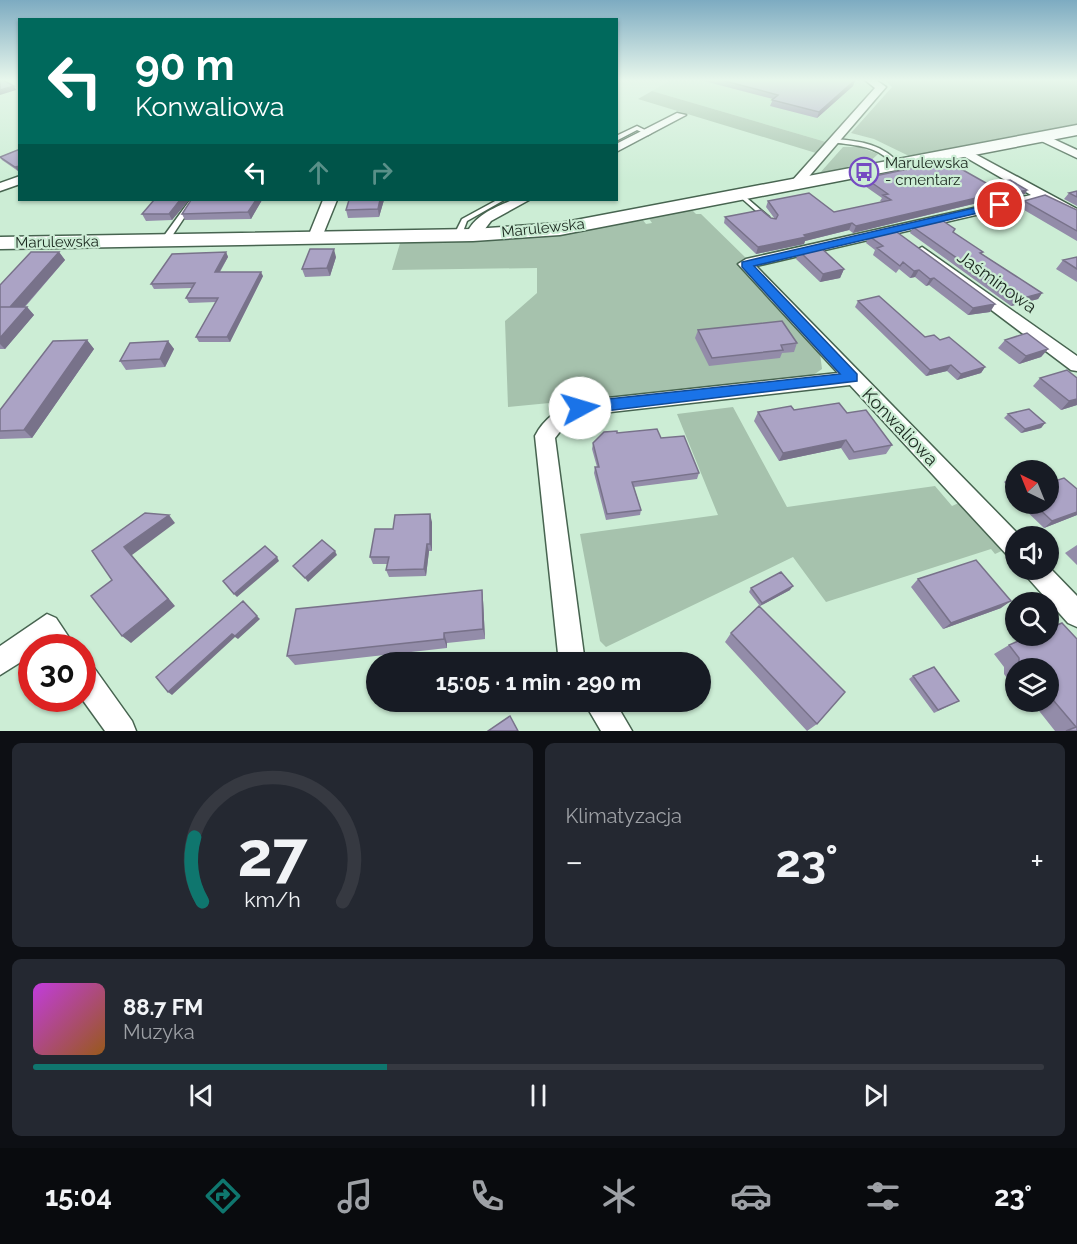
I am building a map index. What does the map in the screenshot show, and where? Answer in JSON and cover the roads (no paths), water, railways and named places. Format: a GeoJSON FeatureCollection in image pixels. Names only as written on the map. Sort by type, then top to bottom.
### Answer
{"type":"FeatureCollection","features":[{"type":"Feature","properties":{"kind":"street"},"geometry":{"type":"LineString","coordinates":[[795,185],[857,114]]}},
{"type":"Feature","properties":{"kind":"street"},"geometry":{"type":"LineString","coordinates":[[618,148],[681,115]]}},
{"type":"Feature","properties":{"kind":"street","name":"Marulewska"},"geometry":{"type":"LineString","coordinates":[[0,243],[466,235],[560,229],[1077,130]]}},
{"type":"Feature","properties":{"kind":"street"},"geometry":{"type":"LineString","coordinates":[[1041,137],[1077,154]]}},
{"type":"Feature","properties":{"kind":"street"},"geometry":{"type":"LineString","coordinates":[[964,152],[1077,215]]}},
{"type":"Feature","properties":{"kind":"street"},"geometry":{"type":"LineString","coordinates":[[0,187],[18,181]]}},
{"type":"Feature","properties":{"kind":"street","name":"Konwaliowa"},"geometry":{"type":"LineString","coordinates":[[1005,537],[746,264],[1042,196]]}},
{"type":"Feature","properties":{"kind":"street"},"geometry":{"type":"LineString","coordinates":[[315,237],[330,201]]}},
{"type":"Feature","properties":{"kind":"street"},"geometry":{"type":"LineString","coordinates":[[466,235],[482,221],[520,201]]}},
{"type":"Feature","properties":{"kind":"street","name":"Jaśminowa"},"geometry":{"type":"LineString","coordinates":[[894,230],[1077,364]]}},
{"type":"Feature","properties":{"kind":"street"},"geometry":{"type":"LineString","coordinates":[[571,652],[545,436],[558,420],[580,408],[852,378]]}},
{"type":"Feature","properties":{"kind":"street"},"geometry":{"type":"LineString","coordinates":[[1045,580],[1077,614]]}},
{"type":"Feature","properties":{"kind":"street"},"geometry":{"type":"LineString","coordinates":[[38,634],[47,627],[52,634]]}},
{"type":"Feature","properties":{"kind":"street"},"geometry":{"type":"LineString","coordinates":[[0,662],[18,649]]}},
{"type":"Feature","properties":{"kind":"street"},"geometry":{"type":"LineString","coordinates":[[96,695],[122,731]]}},
{"type":"Feature","properties":{"kind":"street"},"geometry":{"type":"LineString","coordinates":[[605,712],[618,731]]}},
{"type":"Feature","properties":{"kind":"lane"},"geometry":{"type":"LineString","coordinates":[[618,138],[636,128],[648,133]]}},
{"type":"Feature","properties":{"kind":"lane"},"geometry":{"type":"LineString","coordinates":[[834,141],[873,147],[893,158],[898,166]]}},
{"type":"Feature","properties":{"kind":"lane"},"geometry":{"type":"LineString","coordinates":[[741,195],[772,222]]}},
{"type":"Feature","properties":{"kind":"lane"},"geometry":{"type":"LineString","coordinates":[[165,240],[193,201]]}},
{"type":"Feature","properties":{"kind":"lane"},"geometry":{"type":"LineString","coordinates":[[466,235],[464,220],[499,201]]}},
{"type":"Feature","properties":{"kind":"place","name":"Marulewska - cmentarz"},"geometry":{"type":"Point","coordinates":[864,172]}}]}
